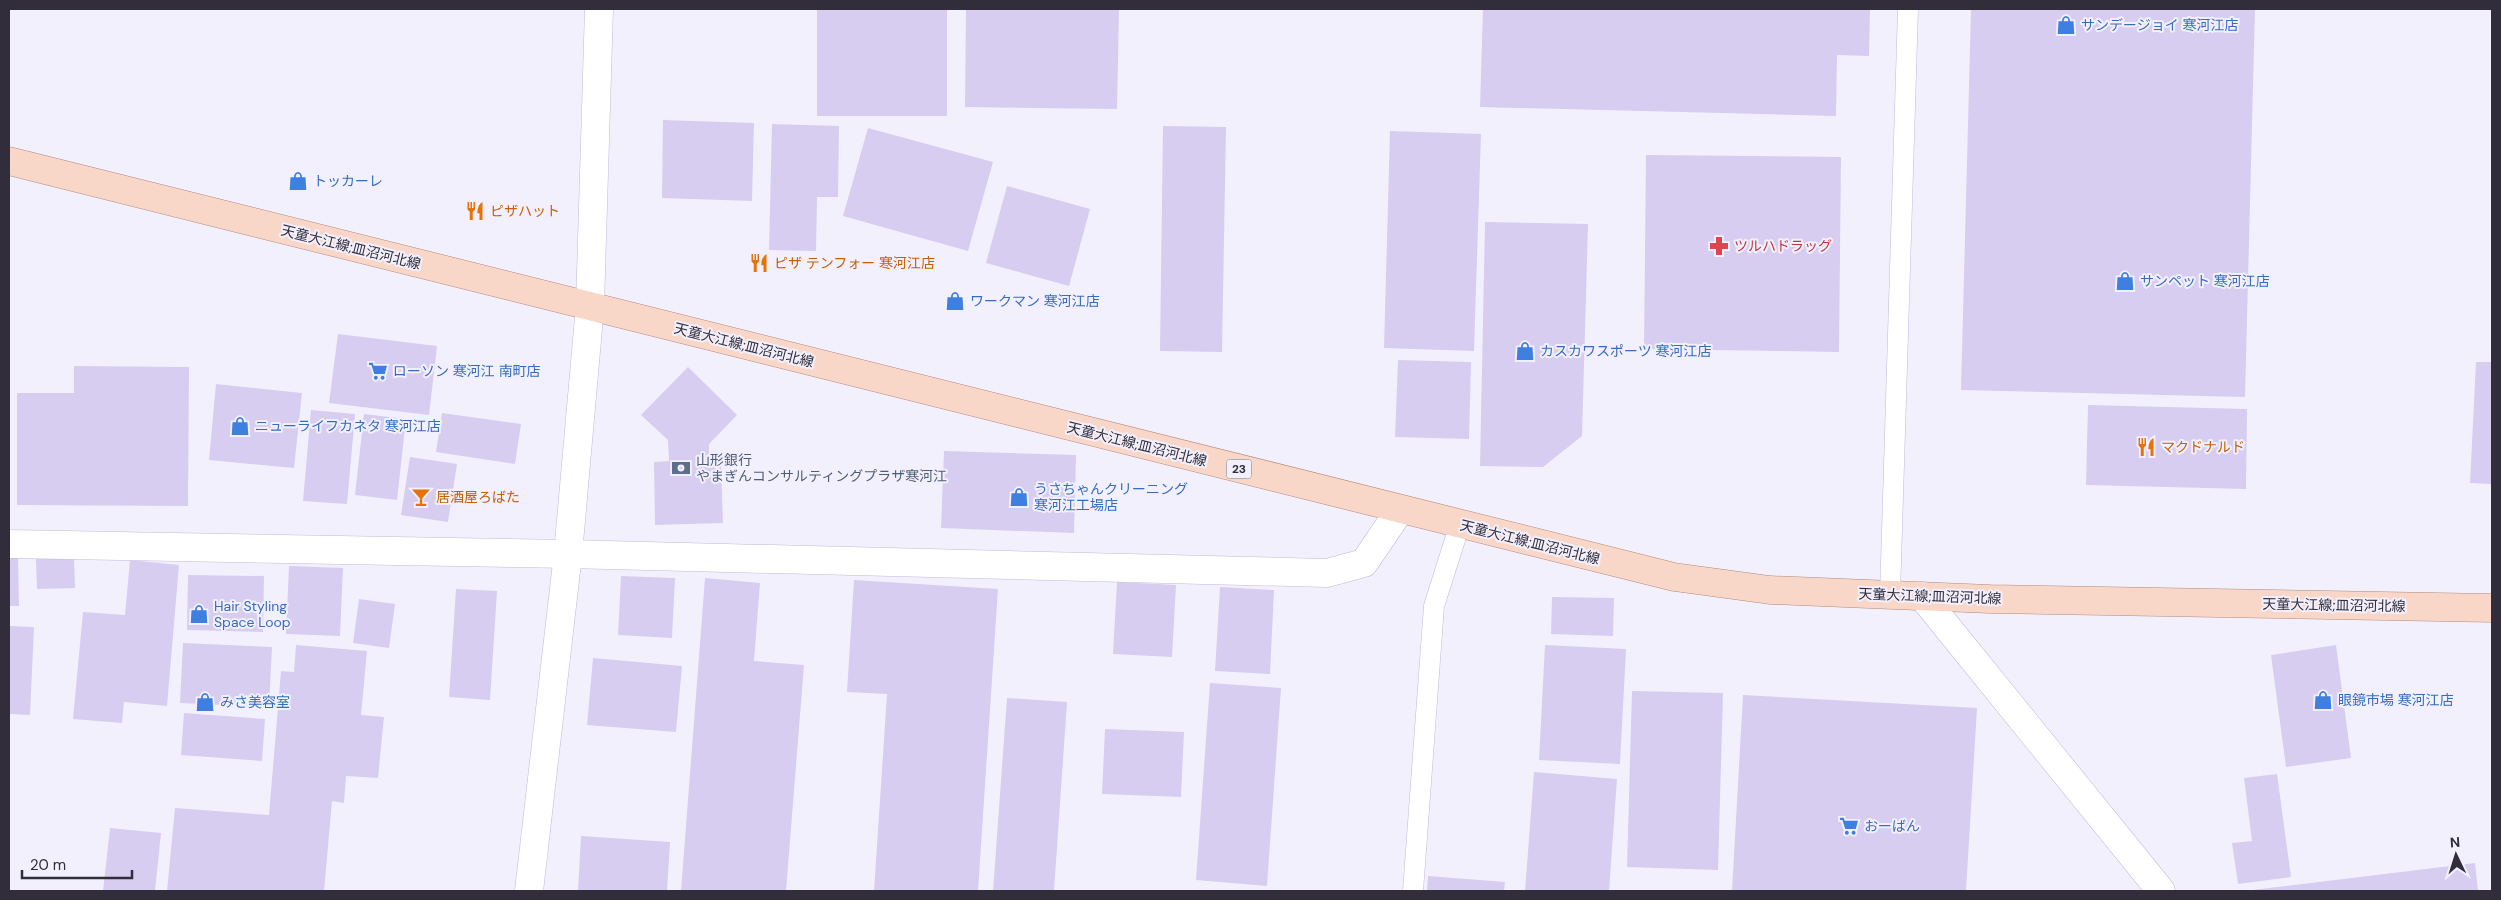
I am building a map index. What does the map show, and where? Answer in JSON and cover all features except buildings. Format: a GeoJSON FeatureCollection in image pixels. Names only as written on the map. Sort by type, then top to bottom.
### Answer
{"type":"FeatureCollection","features":[{"type":"Feature","properties":{"kind":"main road","name":"天童大江線;皿沼河北線"},"geometry":{"type":"LineString","coordinates":[[9,161],[1674,577],[1770,590],[1890,595],[2492,608]]}},
{"type":"Feature","properties":{"kind":"street"},"geometry":{"type":"LineString","coordinates":[[529,891],[568,554],[590,306],[599,9]]}},
{"type":"Feature","properties":{"kind":"street"},"geometry":{"type":"LineString","coordinates":[[9,544],[568,554],[1327,573],[1364,563],[1400,510]]}},
{"type":"Feature","properties":{"kind":"street"},"geometry":{"type":"LineString","coordinates":[[1922,596],[2161,891]]}},
{"type":"Feature","properties":{"kind":"lane"},"geometry":{"type":"LineString","coordinates":[[1890,595],[1908,9]]}},
{"type":"Feature","properties":{"kind":"lane"},"geometry":{"type":"LineString","coordinates":[[1413,891],[1434,606],[1460,524]]}},
{"type":"Feature","properties":{"kind":"place","name":"サンデージョイ 寒河江店"},"geometry":{"type":"Point","coordinates":[2066,25]}},
{"type":"Feature","properties":{"kind":"place","name":"トッカーレ"},"geometry":{"type":"Point","coordinates":[298,181]}},
{"type":"Feature","properties":{"kind":"place","name":"ピザハット"},"geometry":{"type":"Point","coordinates":[475,211]}},
{"type":"Feature","properties":{"kind":"place","name":"ツルハドラッグ"},"geometry":{"type":"Point","coordinates":[1719,246]}},
{"type":"Feature","properties":{"kind":"place","name":"ピザ テンフォー 寒河江店"},"geometry":{"type":"Point","coordinates":[759,263]}},
{"type":"Feature","properties":{"kind":"place","name":"サンペット 寒河江店"},"geometry":{"type":"Point","coordinates":[2125,281]}},
{"type":"Feature","properties":{"kind":"place","name":"ワークマン 寒河江店"},"geometry":{"type":"Point","coordinates":[955,301]}},
{"type":"Feature","properties":{"kind":"place","name":"カスカワスポーツ 寒河江店"},"geometry":{"type":"Point","coordinates":[1525,351]}},
{"type":"Feature","properties":{"kind":"place","name":"ローソン 寒河江 南町店"},"geometry":{"type":"Point","coordinates":[378,371]}},
{"type":"Feature","properties":{"kind":"place","name":"ニューライフカネタ 寒河江店"},"geometry":{"type":"Point","coordinates":[240,426]}},
{"type":"Feature","properties":{"kind":"place","name":"マクドナルド"},"geometry":{"type":"Point","coordinates":[2146,447]}},
{"type":"Feature","properties":{"kind":"place","name":"山形銀行 やまぎんコンサルティングプラザ寒河江"},"geometry":{"type":"Point","coordinates":[681,468]}},
{"type":"Feature","properties":{"kind":"place","name":"居酒屋ろばた"},"geometry":{"type":"Point","coordinates":[421,497]}},
{"type":"Feature","properties":{"kind":"place","name":"うさちゃんクリーニング 寒河江工場店"},"geometry":{"type":"Point","coordinates":[1019,497]}},
{"type":"Feature","properties":{"kind":"place","name":"Hair Styling Space Loop"},"geometry":{"type":"Point","coordinates":[199,614]}},
{"type":"Feature","properties":{"kind":"place","name":"眼鏡市場 寒河江店"},"geometry":{"type":"Point","coordinates":[2323,700]}},
{"type":"Feature","properties":{"kind":"place","name":"みさ美容室"},"geometry":{"type":"Point","coordinates":[205,702]}},
{"type":"Feature","properties":{"kind":"place","name":"おーばん"},"geometry":{"type":"Point","coordinates":[1849,826]}}]}
